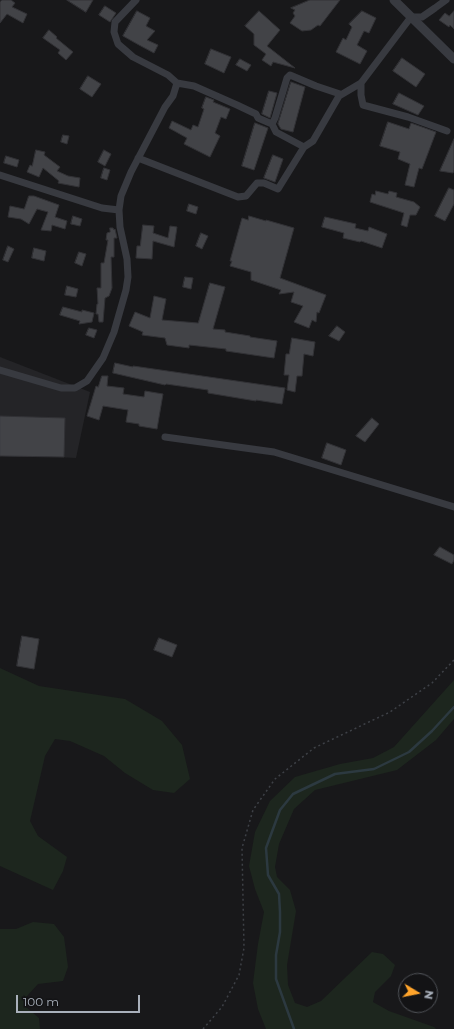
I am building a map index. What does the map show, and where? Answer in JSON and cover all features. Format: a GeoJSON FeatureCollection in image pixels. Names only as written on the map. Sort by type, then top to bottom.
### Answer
{"type":"FeatureCollection","features":[{"type":"Feature","properties":{"kind":"street"},"geometry":{"type":"LineString","coordinates":[[136,0],[115,22],[114,32],[118,44],[133,57],[168,75],[177,83],[194,86],[256,114],[258,118],[272,124],[276,132],[304,147]]}},
{"type":"Feature","properties":{"kind":"street"},"geometry":{"type":"LineString","coordinates":[[394,0],[454,59]]}},
{"type":"Feature","properties":{"kind":"street"},"geometry":{"type":"LineString","coordinates":[[411,17],[422,17],[446,0]]}},
{"type":"Feature","properties":{"kind":"street"},"geometry":{"type":"LineString","coordinates":[[138,158],[238,197],[246,196],[258,183],[264,183],[278,189],[304,147],[313,141],[340,94],[361,82],[411,17]]}},
{"type":"Feature","properties":{"kind":"street"},"geometry":{"type":"LineString","coordinates":[[272,124],[290,75],[340,94]]}},
{"type":"Feature","properties":{"kind":"street"},"geometry":{"type":"LineString","coordinates":[[361,82],[363,105],[408,117],[447,131]]}},
{"type":"Feature","properties":{"kind":"street"},"geometry":{"type":"LineString","coordinates":[[0,370],[60,388],[75,388],[87,381],[103,358],[114,332],[126,290],[128,277],[120,227],[119,210],[121,196],[131,172],[165,107],[174,96],[177,83]]}},
{"type":"Feature","properties":{"kind":"street"},"geometry":{"type":"LineString","coordinates":[[0,175],[102,208],[119,210]]}},
{"type":"Feature","properties":{"kind":"street"},"geometry":{"type":"LineString","coordinates":[[165,437],[274,452],[454,507]]}},
{"type":"Feature","properties":{"kind":"path"},"geometry":{"type":"LineString","coordinates":[[203,1029],[222,1007],[239,975],[244,948],[242,848],[253,810],[275,779],[314,748],[390,712],[432,683],[454,660]]}},
{"type":"Feature","properties":{"kind":"shaded area"},"geometry":{"type":"Polygon","coordinates":[[[0,357],[90,392],[76,458],[0,454],[0,357]]]}},
{"type":"Feature","properties":{"kind":"shaded area"},"geometry":{"type":"Polygon","coordinates":[[[0,668],[39,686],[125,699],[162,721],[182,745],[190,779],[174,793],[153,790],[125,773],[104,756],[70,741],[55,739],[45,756],[30,821],[38,836],[67,857],[63,871],[53,890],[0,866],[0,668]]]}},
{"type":"Feature","properties":{"kind":"shaded area"},"geometry":{"type":"Polygon","coordinates":[[[454,680],[454,719],[436,740],[397,770],[315,790],[294,809],[279,844],[275,867],[277,877],[290,890],[296,911],[287,965],[288,985],[295,1003],[307,1007],[321,1001],[372,952],[383,954],[395,965],[391,976],[375,992],[373,1002],[389,1011],[436,1029],[266,1029],[258,1009],[253,983],[264,912],[255,889],[249,866],[255,832],[270,801],[295,777],[340,764],[373,758],[394,747],[454,680]]]}},
{"type":"Feature","properties":{"kind":"shaded area"},"geometry":{"type":"Polygon","coordinates":[[[33,922],[54,924],[64,937],[68,967],[63,981],[38,984],[27,996],[26,1007],[39,1018],[40,1029],[0,1029],[0,929],[16,929],[33,922]]]}},
{"type":"Feature","properties":{"kind":"building"},"geometry":{"type":"Polygon","coordinates":[[[2,0],[11,0],[15,3],[12,7],[27,14],[23,23],[7,14],[0,23],[0,2],[2,0]]]}},
{"type":"Feature","properties":{"kind":"building"},"geometry":{"type":"Polygon","coordinates":[[[67,0],[93,0],[86,12],[67,0]]]}},
{"type":"Feature","properties":{"kind":"building"},"geometry":{"type":"Polygon","coordinates":[[[310,0],[340,0],[320,26],[318,25],[311,30],[302,31],[290,23],[295,16],[293,13],[295,10],[291,8],[310,0]]]}},
{"type":"Feature","properties":{"kind":"building"},"geometry":{"type":"Polygon","coordinates":[[[105,6],[116,13],[110,22],[99,15],[105,6]]]}},
{"type":"Feature","properties":{"kind":"building"},"geometry":{"type":"Polygon","coordinates":[[[137,11],[150,18],[146,26],[155,31],[147,40],[158,45],[154,53],[123,36],[137,11]]]}},
{"type":"Feature","properties":{"kind":"building"},"geometry":{"type":"Polygon","coordinates":[[[259,11],[280,30],[267,46],[295,68],[273,62],[271,66],[262,60],[266,54],[254,45],[254,34],[245,26],[259,11]]]}},
{"type":"Feature","properties":{"kind":"building"},"geometry":{"type":"Polygon","coordinates":[[[362,11],[376,18],[369,33],[364,31],[357,45],[367,51],[360,64],[336,52],[343,38],[346,40],[352,27],[349,24],[362,11]]]}},
{"type":"Feature","properties":{"kind":"building"},"geometry":{"type":"Polygon","coordinates":[[[454,11],[454,29],[450,25],[449,27],[439,20],[445,13],[449,16],[454,11]]]}},
{"type":"Feature","properties":{"kind":"building"},"geometry":{"type":"Polygon","coordinates":[[[49,30],[73,52],[66,60],[58,53],[60,50],[43,38],[49,30]]]}},
{"type":"Feature","properties":{"kind":"building"},"geometry":{"type":"Polygon","coordinates":[[[211,49],[231,57],[224,73],[205,64],[211,49]]]}},
{"type":"Feature","properties":{"kind":"building"},"geometry":{"type":"Polygon","coordinates":[[[402,58],[425,74],[416,87],[393,71],[402,58]]]}},
{"type":"Feature","properties":{"kind":"building"},"geometry":{"type":"Polygon","coordinates":[[[240,59],[251,65],[247,71],[236,65],[240,59]]]}},
{"type":"Feature","properties":{"kind":"building"},"geometry":{"type":"Polygon","coordinates":[[[88,76],[101,84],[92,97],[80,89],[88,76]]]}},
{"type":"Feature","properties":{"kind":"building"},"geometry":{"type":"Polygon","coordinates":[[[291,82],[305,87],[293,132],[281,129],[278,124],[291,82]]]}},
{"type":"Feature","properties":{"kind":"building"},"geometry":{"type":"Polygon","coordinates":[[[269,91],[277,93],[270,118],[262,114],[269,91]]]}},
{"type":"Feature","properties":{"kind":"building"},"geometry":{"type":"Polygon","coordinates":[[[399,93],[424,106],[418,115],[393,104],[399,93]]]}},
{"type":"Feature","properties":{"kind":"building"},"geometry":{"type":"Polygon","coordinates":[[[206,97],[214,100],[213,102],[230,109],[226,119],[221,117],[215,133],[220,136],[210,157],[184,144],[187,138],[169,128],[172,121],[191,130],[193,125],[198,127],[206,97]]]}},
{"type":"Feature","properties":{"kind":"building"},"geometry":{"type":"Polygon","coordinates":[[[388,122],[409,129],[411,123],[436,132],[422,169],[419,168],[414,187],[405,185],[410,164],[398,159],[400,152],[380,146],[388,122]]]}},
{"type":"Feature","properties":{"kind":"building"},"geometry":{"type":"Polygon","coordinates":[[[255,123],[268,128],[254,170],[242,166],[255,123]]]}},
{"type":"Feature","properties":{"kind":"building"},"geometry":{"type":"Polygon","coordinates":[[[63,135],[69,136],[67,144],[61,142],[63,135]]]}},
{"type":"Feature","properties":{"kind":"building"},"geometry":{"type":"Polygon","coordinates":[[[454,139],[453,173],[440,171],[454,139]]]}},
{"type":"Feature","properties":{"kind":"building"},"geometry":{"type":"Polygon","coordinates":[[[36,150],[45,152],[44,155],[60,167],[57,171],[68,176],[80,178],[79,187],[58,183],[59,181],[43,168],[39,177],[27,172],[30,165],[32,166],[36,150]]]}},
{"type":"Feature","properties":{"kind":"building"},"geometry":{"type":"Polygon","coordinates":[[[104,150],[111,154],[105,166],[98,162],[104,150]]]}},
{"type":"Feature","properties":{"kind":"building"},"geometry":{"type":"Polygon","coordinates":[[[273,155],[283,159],[275,182],[264,178],[273,155]]]}},
{"type":"Feature","properties":{"kind":"building"},"geometry":{"type":"Polygon","coordinates":[[[6,156],[19,160],[17,167],[4,163],[6,156]]]}},
{"type":"Feature","properties":{"kind":"building"},"geometry":{"type":"Polygon","coordinates":[[[104,168],[110,170],[107,180],[101,178],[104,168]]]}},
{"type":"Feature","properties":{"kind":"building"},"geometry":{"type":"Polygon","coordinates":[[[449,188],[454,190],[454,204],[445,221],[435,216],[449,188]]]}},
{"type":"Feature","properties":{"kind":"building"},"geometry":{"type":"Polygon","coordinates":[[[376,191],[388,194],[389,191],[397,193],[396,197],[414,202],[420,207],[416,215],[410,215],[407,227],[401,225],[404,213],[370,202],[372,194],[375,195],[376,191]]]}},
{"type":"Feature","properties":{"kind":"building"},"geometry":{"type":"Polygon","coordinates":[[[29,196],[34,196],[59,205],[55,217],[67,221],[65,229],[52,225],[51,231],[41,230],[48,212],[37,209],[29,224],[21,219],[8,217],[10,206],[24,209],[29,196]]]}},
{"type":"Feature","properties":{"kind":"building"},"geometry":{"type":"Polygon","coordinates":[[[189,204],[198,207],[196,214],[187,211],[189,204]]]}},
{"type":"Feature","properties":{"kind":"building"},"geometry":{"type":"Polygon","coordinates":[[[73,216],[82,219],[80,226],[71,224],[73,216]]]}},
{"type":"Feature","properties":{"kind":"building"},"geometry":{"type":"Polygon","coordinates":[[[249,216],[294,228],[280,278],[326,295],[319,313],[317,312],[316,322],[312,320],[309,328],[294,322],[303,306],[291,302],[294,292],[279,294],[281,290],[251,280],[251,272],[230,266],[232,261],[230,261],[242,218],[248,220],[249,216]]]}},
{"type":"Feature","properties":{"kind":"building"},"geometry":{"type":"Polygon","coordinates":[[[325,217],[356,224],[355,228],[368,231],[369,227],[387,234],[382,248],[361,241],[343,238],[344,233],[322,227],[325,217]]]}},
{"type":"Feature","properties":{"kind":"building"},"geometry":{"type":"Polygon","coordinates":[[[143,225],[154,226],[153,233],[168,238],[170,226],[177,227],[174,247],[153,241],[152,259],[136,258],[137,246],[140,246],[143,225]]]}},
{"type":"Feature","properties":{"kind":"building"},"geometry":{"type":"Polygon","coordinates":[[[110,228],[115,229],[117,238],[114,238],[114,257],[111,257],[112,288],[109,296],[105,298],[103,322],[99,322],[98,314],[96,314],[98,304],[97,288],[101,288],[101,263],[104,263],[108,240],[106,240],[107,233],[110,232],[110,228]]]}},
{"type":"Feature","properties":{"kind":"building"},"geometry":{"type":"Polygon","coordinates":[[[201,233],[208,236],[202,249],[196,246],[201,233]]]}},
{"type":"Feature","properties":{"kind":"building"},"geometry":{"type":"Polygon","coordinates":[[[8,246],[14,249],[8,262],[3,260],[8,246]]]}},
{"type":"Feature","properties":{"kind":"building"},"geometry":{"type":"Polygon","coordinates":[[[34,248],[46,251],[44,261],[32,258],[34,248]]]}},
{"type":"Feature","properties":{"kind":"building"},"geometry":{"type":"Polygon","coordinates":[[[79,252],[86,254],[82,266],[75,263],[79,252]]]}},
{"type":"Feature","properties":{"kind":"building"},"geometry":{"type":"Polygon","coordinates":[[[185,277],[193,278],[191,289],[183,287],[185,277]]]}},
{"type":"Feature","properties":{"kind":"building"},"geometry":{"type":"Polygon","coordinates":[[[210,283],[225,287],[213,329],[225,330],[225,332],[277,341],[274,358],[226,351],[226,349],[189,345],[189,348],[167,345],[165,338],[142,335],[143,332],[129,326],[135,312],[150,318],[154,296],[166,299],[162,320],[198,323],[210,283]]]}},
{"type":"Feature","properties":{"kind":"building"},"geometry":{"type":"Polygon","coordinates":[[[67,286],[78,289],[76,297],[65,295],[67,286]]]}},
{"type":"Feature","properties":{"kind":"building"},"geometry":{"type":"Polygon","coordinates":[[[63,307],[82,312],[82,310],[94,313],[92,322],[79,324],[80,321],[60,315],[63,307]]]}},
{"type":"Feature","properties":{"kind":"building"},"geometry":{"type":"Polygon","coordinates":[[[337,326],[345,332],[339,341],[329,336],[337,326]]]}},
{"type":"Feature","properties":{"kind":"building"},"geometry":{"type":"Polygon","coordinates":[[[89,328],[97,330],[94,338],[86,335],[89,328]]]}},
{"type":"Feature","properties":{"kind":"building"},"geometry":{"type":"Polygon","coordinates":[[[292,338],[315,342],[313,356],[304,354],[302,376],[297,376],[295,392],[287,390],[289,375],[284,375],[286,354],[289,354],[292,338]]]}},
{"type":"Feature","properties":{"kind":"building"},"geometry":{"type":"Polygon","coordinates":[[[115,363],[133,367],[285,388],[282,404],[208,393],[208,390],[165,385],[113,373],[115,363]]]}},
{"type":"Feature","properties":{"kind":"building"},"geometry":{"type":"Polygon","coordinates":[[[102,376],[108,376],[107,386],[124,388],[123,394],[144,397],[145,391],[163,394],[157,429],[126,422],[128,410],[103,406],[99,420],[87,416],[96,386],[98,387],[102,376]]]}},
{"type":"Feature","properties":{"kind":"building"},"geometry":{"type":"Polygon","coordinates":[[[0,416],[65,418],[64,457],[0,456],[0,416]]]}},
{"type":"Feature","properties":{"kind":"building"},"geometry":{"type":"Polygon","coordinates":[[[372,418],[379,424],[365,442],[356,436],[372,418]]]}},
{"type":"Feature","properties":{"kind":"building"},"geometry":{"type":"Polygon","coordinates":[[[327,443],[346,450],[341,465],[322,458],[327,443]]]}},
{"type":"Feature","properties":{"kind":"building"},"geometry":{"type":"Polygon","coordinates":[[[440,547],[454,555],[452,564],[434,555],[440,547]]]}},
{"type":"Feature","properties":{"kind":"building"},"geometry":{"type":"Polygon","coordinates":[[[22,636],[39,639],[34,669],[17,666],[22,636]]]}},
{"type":"Feature","properties":{"kind":"building"},"geometry":{"type":"Polygon","coordinates":[[[159,638],[177,645],[172,657],[154,650],[159,638]]]}},
{"type":"Feature","properties":{"kind":"waterway"},"geometry":{"type":"LineString","coordinates":[[294,1029],[276,979],[276,955],[280,932],[279,894],[268,875],[266,848],[280,810],[293,794],[335,774],[374,769],[409,752],[432,731],[454,707]]}}]}
